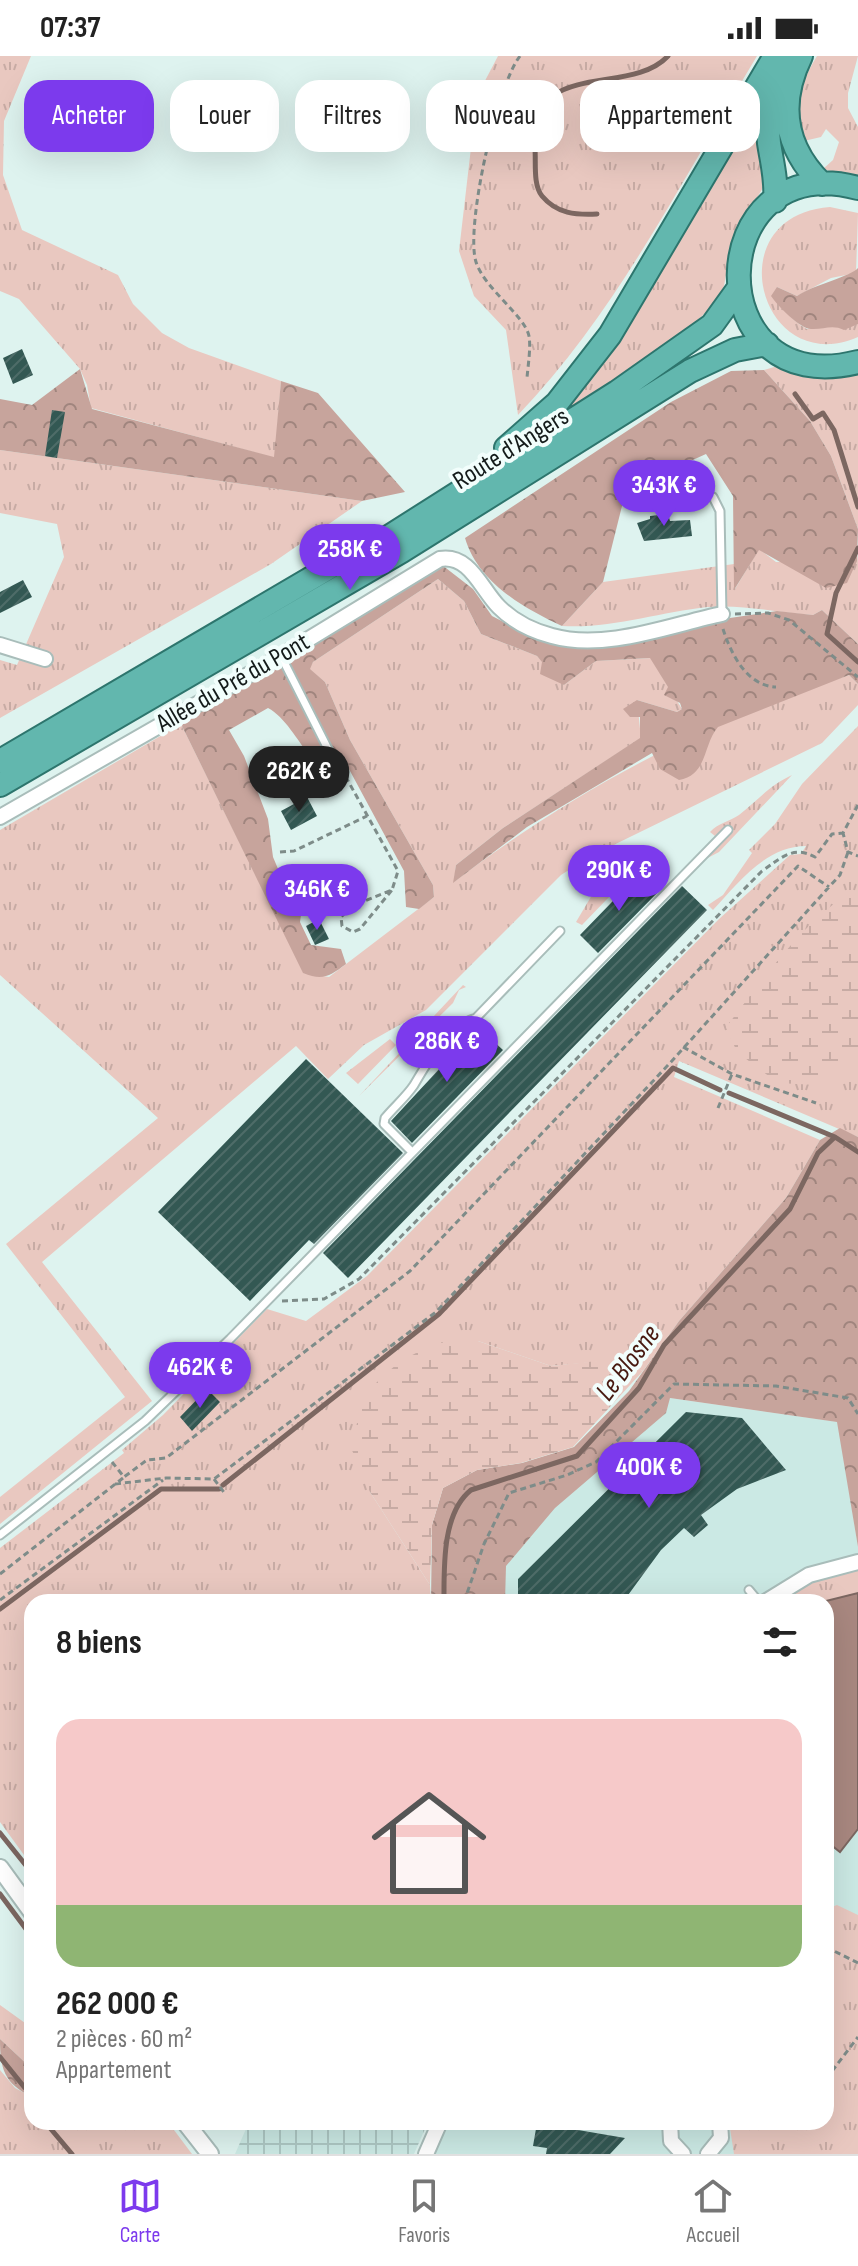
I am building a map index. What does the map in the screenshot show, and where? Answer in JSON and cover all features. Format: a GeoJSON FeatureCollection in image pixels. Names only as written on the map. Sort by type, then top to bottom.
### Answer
{"type":"FeatureCollection","features":[{"type":"Feature","properties":{"kind":"highway"},"geometry":{"type":"LineString","coordinates":[[344,559],[369,535],[512,445],[566,392],[610,335],[775,56]]}},
{"type":"Feature","properties":{"kind":"highway"},"geometry":{"type":"LineString","coordinates":[[775,201],[776,183],[768,123],[773,89],[786,56]]}},
{"type":"Feature","properties":{"kind":"highway"},"geometry":{"type":"LineString","coordinates":[[801,56],[788,88],[787,124],[802,161],[822,184]]}},
{"type":"Feature","properties":{"kind":"highway"},"geometry":{"type":"LineString","coordinates":[[858,188],[822,184],[797,189],[775,201],[757,218],[744,240],[738,264],[738,289],[751,325],[767,344],[783,355],[819,367],[858,362]]}},
{"type":"Feature","properties":{"kind":"highway","name":"Route d'Angers"},"geometry":{"type":"LineString","coordinates":[[0,761],[344,559],[387,538],[617,392],[712,325],[738,289]]}},
{"type":"Feature","properties":{"kind":"highway","name":"Route d'Angers"},"geometry":{"type":"LineString","coordinates":[[0,785],[402,551],[690,371],[735,350],[767,344]]}},
{"type":"Feature","properties":{"kind":"street","name":"Allée du Pré du Pont"},"geometry":{"type":"LineString","coordinates":[[0,817],[446,558],[465,565],[496,604],[517,621],[567,640],[617,637],[722,614]]}},
{"type":"Feature","properties":{"kind":"street"},"geometry":{"type":"LineString","coordinates":[[0,645],[45,659]]}},
{"type":"Feature","properties":{"kind":"street"},"geometry":{"type":"LineString","coordinates":[[776,1594],[809,1575],[858,1562]]}},
{"type":"Feature","properties":{"kind":"street"},"geometry":{"type":"LineString","coordinates":[[0,1868],[24,1901]]}},
{"type":"Feature","properties":{"kind":"street"},"geometry":{"type":"LineString","coordinates":[[191,2130],[210,2154]]}},
{"type":"Feature","properties":{"kind":"street"},"geometry":{"type":"LineString","coordinates":[[426,2154],[436,2130]]}},
{"type":"Feature","properties":{"kind":"street"},"geometry":{"type":"LineString","coordinates":[[662,2154],[669,2130]]}},
{"type":"Feature","properties":{"kind":"street"},"geometry":{"type":"LineString","coordinates":[[671,2130],[683,2154]]}},
{"type":"Feature","properties":{"kind":"street"},"geometry":{"type":"LineString","coordinates":[[708,2154],[721,2138],[720,2130]]}},
{"type":"Feature","properties":{"kind":"lane"},"geometry":{"type":"LineString","coordinates":[[687,492],[713,497],[720,511],[722,614]]}},
{"type":"Feature","properties":{"kind":"lane"},"geometry":{"type":"LineString","coordinates":[[273,787],[327,757],[328,743],[281,656]]}},
{"type":"Feature","properties":{"kind":"lane"},"geometry":{"type":"LineString","coordinates":[[0,1535],[145,1421],[266,1302],[728,830]]}},
{"type":"Feature","properties":{"kind":"lane"},"geometry":{"type":"LineString","coordinates":[[412,1152],[384,1124],[385,1118],[413,1087],[422,1067],[464,1022],[476,1018],[560,931]]}},
{"type":"Feature","properties":{"kind":"lane"},"geometry":{"type":"LineString","coordinates":[[749,1590],[753,1594]]}},
{"type":"Feature","properties":{"kind":"path"},"geometry":{"type":"LineString","coordinates":[[520,56],[509,74],[487,141],[474,241],[475,260],[480,272],[529,335],[527,378]]}},
{"type":"Feature","properties":{"kind":"path"},"geometry":{"type":"LineString","coordinates":[[776,687],[756,681],[743,670],[724,633],[722,614],[781,616],[796,624],[858,677]]}},
{"type":"Feature","properties":{"kind":"path"},"geometry":{"type":"LineString","coordinates":[[327,757],[342,770],[398,871],[392,890],[360,929],[353,932],[342,926],[341,917],[352,906],[392,890]]}},
{"type":"Feature","properties":{"kind":"path"},"geometry":{"type":"LineString","coordinates":[[115,1484],[166,1478],[214,1479],[436,1312],[840,875],[848,852],[843,833],[858,805]]}},
{"type":"Feature","properties":{"kind":"path"},"geometry":{"type":"LineString","coordinates":[[280,852],[294,851],[367,816]]}},
{"type":"Feature","properties":{"kind":"path"},"geometry":{"type":"LineString","coordinates":[[266,1302],[324,1299],[359,1279],[762,871],[788,852],[803,850],[815,857],[832,834],[843,833]]}},
{"type":"Feature","properties":{"kind":"path"},"geometry":{"type":"LineString","coordinates":[[848,852],[858,856]]}},
{"type":"Feature","properties":{"kind":"path"},"geometry":{"type":"LineString","coordinates":[[0,1574],[147,1460],[166,1458],[410,1271],[798,866],[829,887]]}},
{"type":"Feature","properties":{"kind":"path"},"geometry":{"type":"LineString","coordinates":[[683,1047],[732,1074],[816,1103]]}},
{"type":"Feature","properties":{"kind":"path"},"geometry":{"type":"LineString","coordinates":[[718,1108],[732,1074]]}},
{"type":"Feature","properties":{"kind":"path"},"geometry":{"type":"LineString","coordinates":[[467,1594],[484,1544],[509,1493],[567,1475],[596,1462],[674,1384],[776,1386],[848,1398],[858,1414]]}},
{"type":"Feature","properties":{"kind":"path"},"geometry":{"type":"LineString","coordinates":[[105,1453],[124,1477]]}},
{"type":"Feature","properties":{"kind":"path"},"geometry":{"type":"LineString","coordinates":[[0,1600],[166,1478]]}},
{"type":"Feature","properties":{"kind":"path"},"geometry":{"type":"LineString","coordinates":[[214,1479],[226,1495]]}},
{"type":"Feature","properties":{"kind":"path"},"geometry":{"type":"LineString","coordinates":[[834,1951],[858,1963]]}},
{"type":"Feature","properties":{"kind":"path"},"geometry":{"type":"LineString","coordinates":[[834,2068],[858,2037]]}},
{"type":"Feature","properties":{"kind":"shaded area"},"geometry":{"type":"Polygon","coordinates":[[[670,1398],[838,1422],[858,1547],[858,2154],[430,2154],[441,2130],[834,2130],[834,1594],[501,1594],[502,1557],[670,1398]]]}},
{"type":"Feature","properties":{"kind":"shaded area"},"geometry":{"type":"Polygon","coordinates":[[[858,1593],[858,1829],[840,1852],[834,1847],[834,1599],[858,1593]]]}},
{"type":"Feature","properties":{"kind":"shaded area"},"geometry":{"type":"Polygon","coordinates":[[[246,2130],[424,2130],[414,2154],[235,2154],[246,2130]]]}},
{"type":"Feature","properties":{"kind":"green space"},"geometry":{"type":"Polygon","coordinates":[[[0,56],[31,56],[4,121],[3,175],[22,230],[118,275],[133,304],[162,333],[189,348],[281,381],[275,458],[91,408],[80,369],[19,299],[0,291],[0,56]]]}},
{"type":"Feature","properties":{"kind":"green space"},"geometry":{"type":"Polygon","coordinates":[[[498,56],[757,56],[743,80],[580,80],[580,152],[701,152],[647,243],[587,333],[518,415],[506,330],[474,296],[459,251],[470,152],[564,152],[564,80],[485,80],[498,56]]]}},
{"type":"Feature","properties":{"kind":"green space"},"geometry":{"type":"Polygon","coordinates":[[[817,56],[858,56],[848,93],[848,108],[858,127],[858,178],[823,169],[833,160],[839,142],[826,129],[821,137],[804,141],[800,97],[805,78],[817,56]]]}},
{"type":"Feature","properties":{"kind":"green space"},"geometry":{"type":"Polygon","coordinates":[[[760,121],[764,186],[732,240],[724,286],[715,303],[689,329],[612,382],[555,416],[728,152],[760,152],[760,121]]]}},
{"type":"Feature","properties":{"kind":"green space"},"geometry":{"type":"Polygon","coordinates":[[[830,207],[858,213],[856,273],[831,278],[797,296],[777,287],[787,312],[807,329],[858,324],[858,337],[824,344],[796,336],[776,317],[764,292],[762,263],[772,237],[794,217],[830,207]]]}},
{"type":"Feature","properties":{"kind":"green space"},"geometry":{"type":"Polygon","coordinates":[[[858,268],[858,324],[844,330],[835,327],[806,328],[789,316],[771,296],[777,287],[797,296],[858,268]]]}},
{"type":"Feature","properties":{"kind":"green space"},"geometry":{"type":"Polygon","coordinates":[[[781,365],[828,374],[858,371],[858,529],[831,456],[810,421],[764,370],[781,365]]]}},
{"type":"Feature","properties":{"kind":"green space"},"geometry":{"type":"Polygon","coordinates":[[[80,369],[92,409],[274,457],[281,381],[318,393],[405,492],[362,501],[0,450],[0,399],[32,405],[80,369]]]}},
{"type":"Feature","properties":{"kind":"green space"},"geometry":{"type":"Polygon","coordinates":[[[764,370],[810,421],[831,456],[858,529],[857,561],[847,583],[826,588],[759,550],[734,590],[733,496],[706,454],[626,490],[603,582],[562,626],[518,602],[480,568],[465,538],[671,402],[731,371],[764,370]]]}},
{"type":"Feature","properties":{"kind":"green space"},"geometry":{"type":"Polygon","coordinates":[[[0,450],[362,501],[271,564],[0,718],[0,660],[17,665],[64,557],[57,524],[0,513],[0,450]]]}},
{"type":"Feature","properties":{"kind":"green space"},"geometry":{"type":"Polygon","coordinates":[[[759,549],[776,562],[857,561],[858,553],[858,644],[822,610],[813,615],[721,606],[617,623],[562,626],[603,582],[734,564],[735,589],[759,549]]]}},
{"type":"Feature","properties":{"kind":"green space"},"geometry":{"type":"Polygon","coordinates":[[[442,565],[473,589],[492,616],[523,632],[559,643],[777,611],[813,615],[822,610],[858,644],[858,684],[849,675],[718,727],[700,766],[688,777],[679,780],[660,769],[652,753],[527,827],[453,883],[456,865],[503,828],[640,738],[640,717],[630,717],[623,709],[637,700],[677,712],[682,709],[680,703],[664,695],[668,687],[650,658],[596,661],[564,685],[540,674],[542,662],[537,656],[481,634],[464,601],[438,579],[313,662],[310,669],[325,682],[350,740],[433,885],[434,897],[419,909],[406,907],[404,871],[343,758],[310,756],[285,723],[268,708],[229,730],[244,756],[268,819],[273,857],[287,890],[302,908],[300,922],[311,945],[341,949],[346,964],[326,976],[303,973],[181,724],[442,565]]]}},
{"type":"Feature","properties":{"kind":"green space"},"geometry":{"type":"Polygon","coordinates":[[[438,579],[464,601],[481,634],[537,656],[564,685],[596,661],[651,658],[682,709],[677,712],[637,700],[641,738],[503,828],[456,865],[454,882],[500,848],[594,788],[742,715],[849,675],[858,684],[858,705],[822,743],[589,857],[561,875],[426,1010],[364,1045],[328,1079],[296,1046],[42,1262],[152,1401],[0,1524],[0,1497],[125,1397],[6,1244],[158,1118],[0,975],[0,830],[181,724],[304,973],[329,977],[434,897],[433,885],[350,740],[325,682],[309,669],[313,662],[438,579]]]}},
{"type":"Feature","properties":{"kind":"green space"},"geometry":{"type":"Polygon","coordinates":[[[858,726],[858,1137],[679,1061],[674,1077],[820,1140],[786,1198],[679,1321],[643,1371],[616,1360],[551,1366],[478,1341],[370,1492],[430,1585],[431,1594],[24,1594],[24,1855],[0,1822],[0,1548],[124,1453],[122,1450],[163,1415],[267,1309],[306,1321],[367,1276],[719,919],[790,855],[801,854],[806,846],[778,852],[754,868],[713,910],[708,905],[723,895],[752,853],[749,850],[775,824],[802,784],[858,726]]]}},
{"type":"Feature","properties":{"kind":"green space"},"geometry":{"type":"Polygon","coordinates":[[[792,775],[719,852],[700,862],[731,833],[725,828],[715,836],[710,832],[713,829],[739,815],[792,775]]]}},
{"type":"Feature","properties":{"kind":"green space"},"geometry":{"type":"Polygon","coordinates":[[[632,866],[636,869],[582,925],[576,922],[595,890],[632,866]]]}},
{"type":"Feature","properties":{"kind":"green space"},"geometry":{"type":"Polygon","coordinates":[[[858,889],[858,1053],[817,1085],[778,1083],[737,1052],[726,1027],[804,931],[821,914],[858,889]]]}},
{"type":"Feature","properties":{"kind":"green space"},"geometry":{"type":"Polygon","coordinates":[[[463,985],[466,987],[459,990],[453,1003],[359,1096],[463,985]]]}},
{"type":"Feature","properties":{"kind":"green space"},"geometry":{"type":"Polygon","coordinates":[[[390,1039],[396,1045],[358,1084],[346,1073],[390,1039]]]}},
{"type":"Feature","properties":{"kind":"green space"},"geometry":{"type":"Polygon","coordinates":[[[840,1128],[858,1137],[858,1547],[837,1422],[670,1398],[666,1413],[555,1508],[506,1566],[505,1594],[431,1594],[432,1525],[443,1488],[477,1470],[522,1463],[574,1447],[629,1391],[679,1321],[786,1198],[820,1140],[840,1128]]]}},
{"type":"Feature","properties":{"kind":"green space"},"geometry":{"type":"Polygon","coordinates":[[[478,1341],[551,1366],[616,1359],[643,1371],[573,1447],[521,1463],[477,1470],[443,1488],[432,1525],[430,1585],[370,1492],[351,1448],[364,1394],[399,1362],[435,1343],[478,1341]]]}},
{"type":"Feature","properties":{"kind":"green space"},"geometry":{"type":"Polygon","coordinates":[[[858,1570],[858,1593],[834,1599],[834,1594],[791,1594],[807,1584],[858,1570]]]}},
{"type":"Feature","properties":{"kind":"green space"},"geometry":{"type":"Polygon","coordinates":[[[834,1906],[858,1915],[858,2154],[734,2154],[730,2130],[834,2130],[834,1906]]]}},
{"type":"Feature","properties":{"kind":"green space"},"geometry":{"type":"Polygon","coordinates":[[[0,2005],[24,2022],[24,2062],[0,2039],[0,2005]]]}},
{"type":"Feature","properties":{"kind":"green space"},"geometry":{"type":"Polygon","coordinates":[[[0,2039],[24,2062],[24,2093],[10,2080],[1,2059],[0,2039]]]}},
{"type":"Feature","properties":{"kind":"green space"},"geometry":{"type":"Polygon","coordinates":[[[0,2070],[15,2088],[24,2093],[24,2130],[174,2130],[192,2154],[0,2154],[0,2070]]]}},
{"type":"Feature","properties":{"kind":"building"},"geometry":{"type":"Polygon","coordinates":[[[22,349],[33,375],[13,384],[3,358],[22,349]]]}},
{"type":"Feature","properties":{"kind":"building"},"geometry":{"type":"Polygon","coordinates":[[[52,410],[65,412],[57,458],[45,456],[52,410]]]}},
{"type":"Feature","properties":{"kind":"building"},"geometry":{"type":"Polygon","coordinates":[[[668,514],[670,521],[690,520],[692,536],[644,541],[637,523],[650,519],[650,516],[668,514]]]}},
{"type":"Feature","properties":{"kind":"building"},"geometry":{"type":"Polygon","coordinates":[[[23,580],[32,597],[0,613],[0,592],[23,580]]]}},
{"type":"Feature","properties":{"kind":"building"},"geometry":{"type":"Polygon","coordinates":[[[307,797],[317,816],[291,830],[281,811],[307,797]]]}},
{"type":"Feature","properties":{"kind":"building"},"geometry":{"type":"Polygon","coordinates":[[[640,873],[658,892],[598,953],[580,935],[640,873]]]}},
{"type":"Feature","properties":{"kind":"building"},"geometry":{"type":"Polygon","coordinates":[[[682,886],[707,910],[348,1278],[323,1253],[682,886]]]}},
{"type":"Feature","properties":{"kind":"building"},"geometry":{"type":"Polygon","coordinates":[[[319,919],[329,939],[315,945],[306,926],[319,919]]]}},
{"type":"Feature","properties":{"kind":"building"},"geometry":{"type":"Polygon","coordinates":[[[478,1027],[503,1050],[412,1143],[391,1121],[478,1027]]]}},
{"type":"Feature","properties":{"kind":"building"},"geometry":{"type":"Polygon","coordinates":[[[306,1059],[403,1153],[314,1244],[309,1240],[250,1301],[158,1212],[306,1059]]]}},
{"type":"Feature","properties":{"kind":"building"},"geometry":{"type":"Polygon","coordinates":[[[207,1389],[220,1402],[192,1431],[180,1417],[207,1389]]]}},
{"type":"Feature","properties":{"kind":"building"},"geometry":{"type":"Polygon","coordinates":[[[686,1412],[742,1418],[786,1470],[737,1489],[701,1515],[708,1525],[694,1537],[684,1528],[661,1550],[629,1594],[518,1594],[518,1579],[686,1412]]]}},
{"type":"Feature","properties":{"kind":"building"},"geometry":{"type":"Polygon","coordinates":[[[536,2130],[578,2130],[625,2138],[610,2154],[546,2154],[547,2148],[533,2146],[536,2130]]]}},
{"type":"Feature","properties":{"kind":"waterway","name":"Le Blosne"},"geometry":{"type":"LineString","coordinates":[[597,214],[567,212],[554,207],[542,196],[536,174],[537,120],[547,101],[563,90],[630,75],[651,68],[668,56]]}},
{"type":"Feature","properties":{"kind":"waterway","name":"Le Blosne"},"geometry":{"type":"LineString","coordinates":[[795,394],[813,419],[823,413],[834,430],[858,507]]}},
{"type":"Feature","properties":{"kind":"waterway","name":"Le Blosne"},"geometry":{"type":"LineString","coordinates":[[858,548],[836,593],[827,634],[858,662]]}},
{"type":"Feature","properties":{"kind":"waterway"},"geometry":{"type":"LineString","coordinates":[[223,1485],[439,1314],[673,1068],[720,1090]]}},
{"type":"Feature","properties":{"kind":"waterway"},"geometry":{"type":"LineString","coordinates":[[729,1093],[835,1137]]}},
{"type":"Feature","properties":{"kind":"waterway","name":"Le Blosne"},"geometry":{"type":"LineString","coordinates":[[444,1594],[450,1526],[455,1512],[471,1490],[577,1456],[639,1388],[664,1345],[790,1209],[818,1153],[835,1137],[858,1152]]}},
{"type":"Feature","properties":{"kind":"waterway"},"geometry":{"type":"LineString","coordinates":[[0,1609],[161,1489],[219,1489]]}},
{"type":"Feature","properties":{"kind":"waterway"},"geometry":{"type":"LineString","coordinates":[[0,1833],[24,1863]]}},
{"type":"Feature","properties":{"kind":"waterway"},"geometry":{"type":"LineString","coordinates":[[0,1894],[24,1926]]}},
{"type":"Feature","properties":{"kind":"waterway","name":"Le Blosne"},"geometry":{"type":"LineString","coordinates":[[0,2057],[24,2087]]}},
{"type":"Feature","properties":{"kind":"waterway"},"geometry":{"type":"LineString","coordinates":[[52,2130],[72,2154]]}}]}
